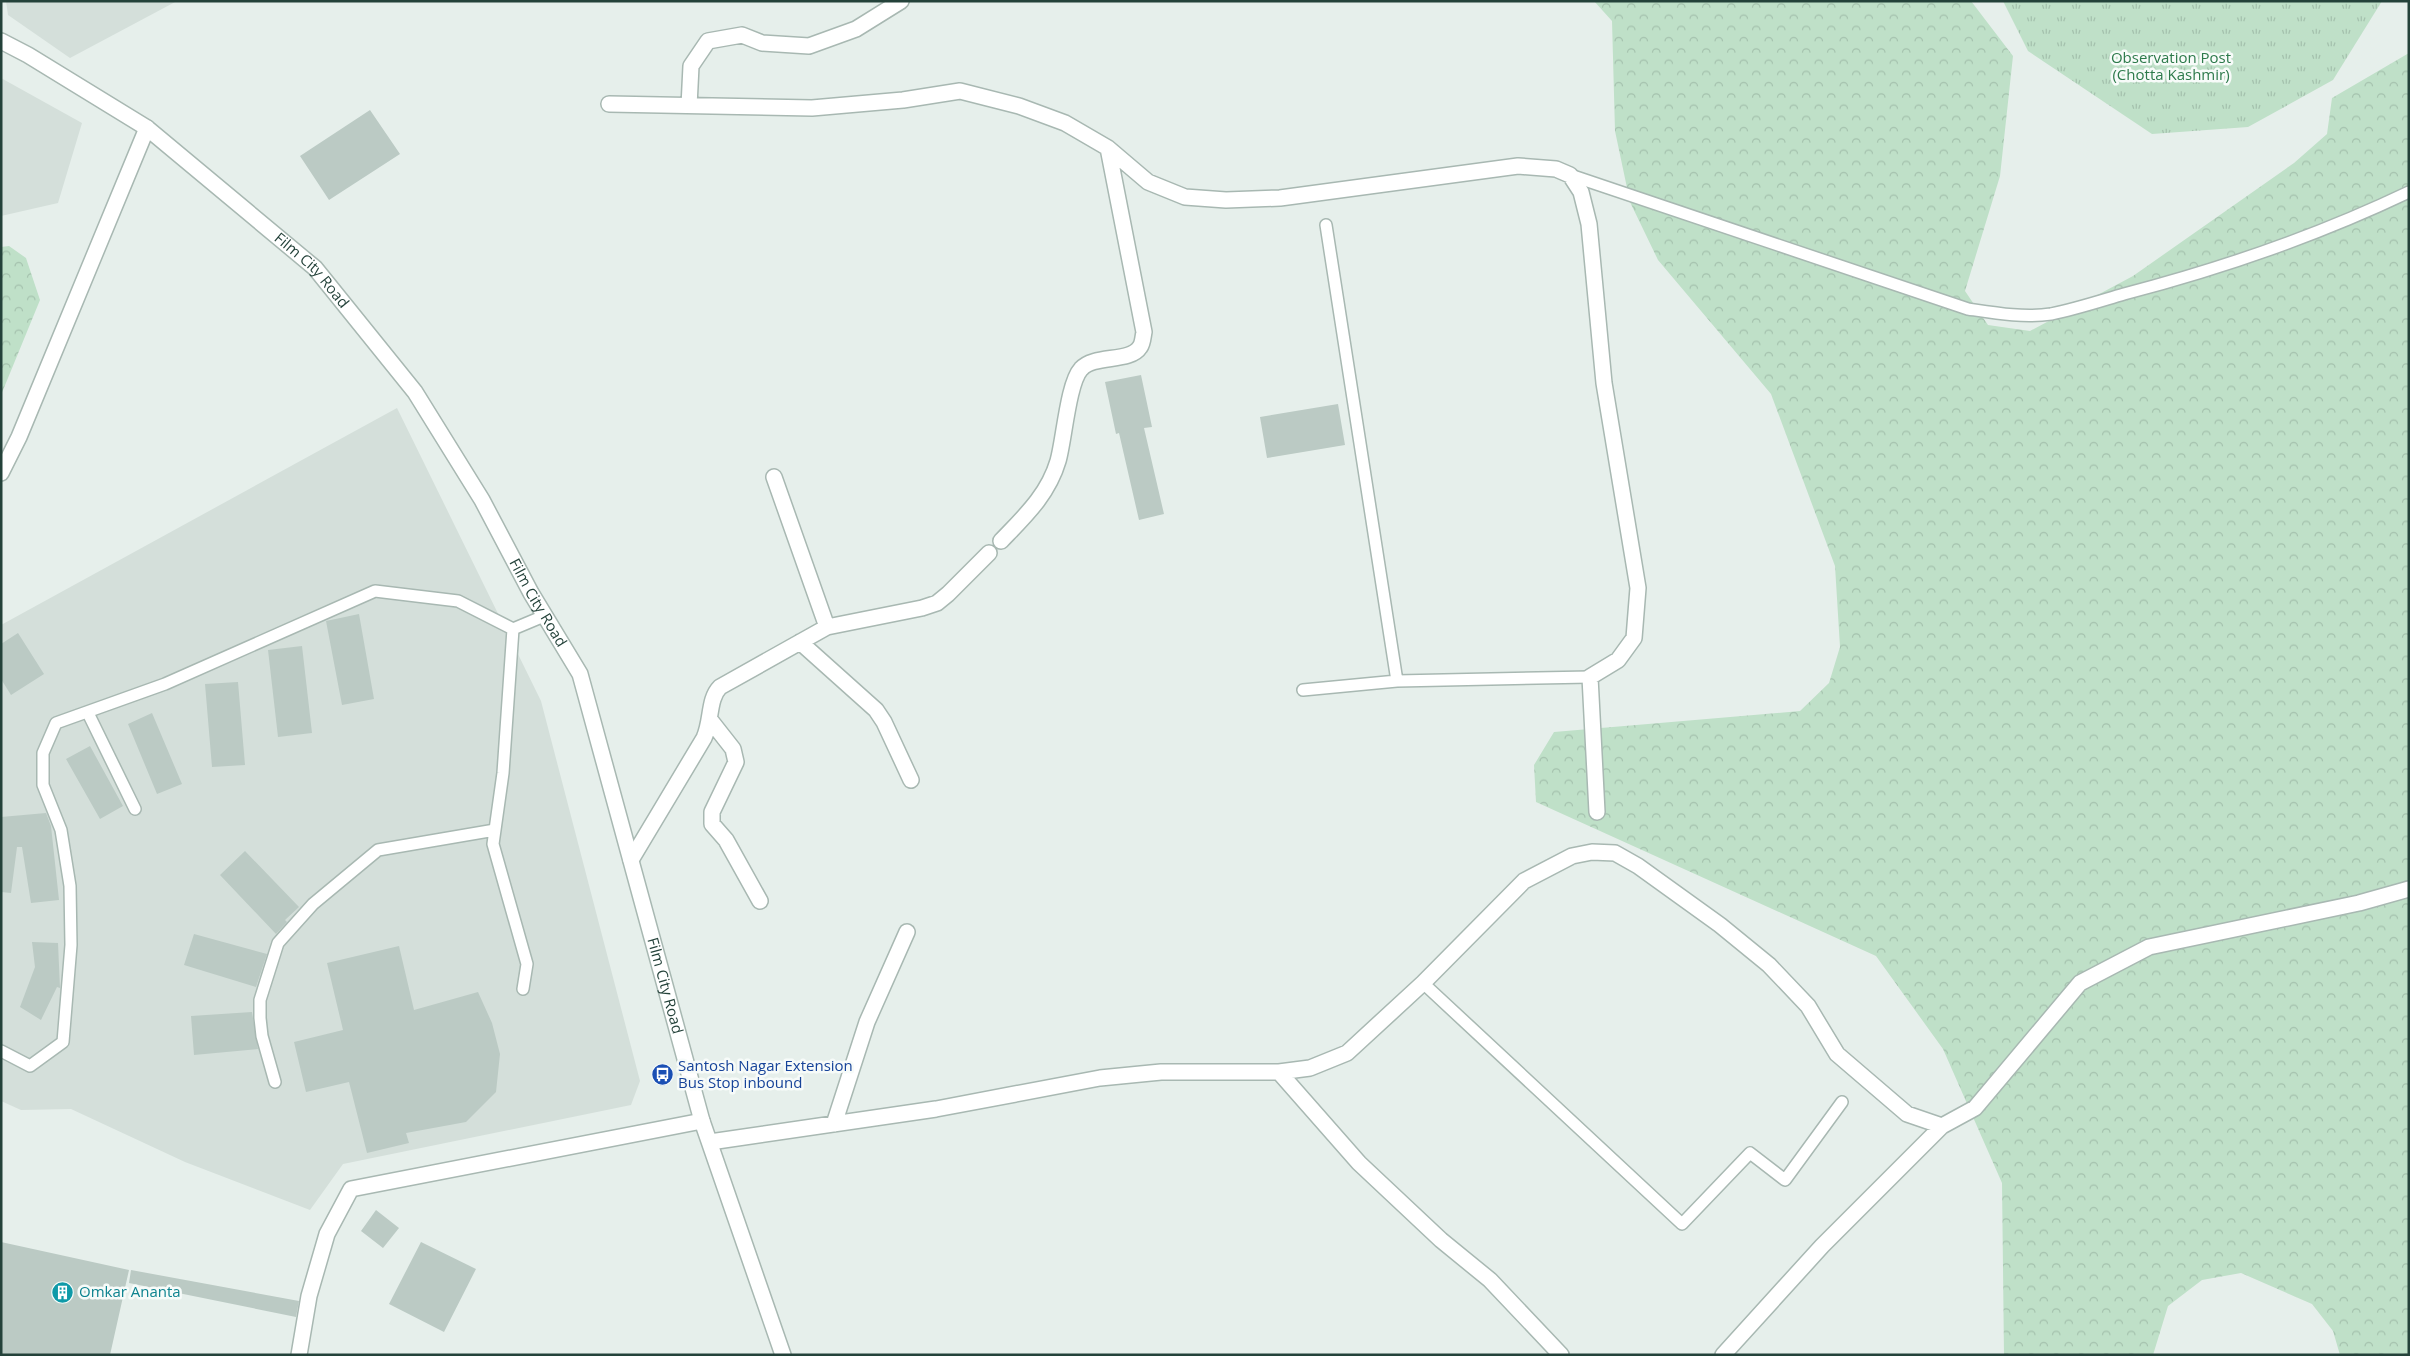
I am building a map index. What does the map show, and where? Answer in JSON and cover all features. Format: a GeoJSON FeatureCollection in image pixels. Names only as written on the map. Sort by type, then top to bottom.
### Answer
{"type":"FeatureCollection","features":[{"type":"Feature","properties":{"kind":"street"},"geometry":{"type":"LineString","coordinates":[[689,106],[691,66],[708,41],[742,35],[762,43],[809,46],[856,29],[901,1]]}},
{"type":"Feature","properties":{"kind":"street","name":"Film City Road"},"geometry":{"type":"LineString","coordinates":[[1,41],[28,55],[147,128],[315,268],[415,392],[482,500],[544,616],[580,674],[702,1121],[783,1355]]}},
{"type":"Feature","properties":{"kind":"street"},"geometry":{"type":"LineString","coordinates":[[608,104],[812,108],[903,100],[960,90],[1019,106],[1065,123],[1108,148],[1148,182],[1185,197],[1226,200],[1280,198],[1518,166],[1556,169],[1570,175],[1581,192],[1589,224],[1604,383],[1638,588],[1634,638],[1618,660],[1590,677],[1597,812]]}},
{"type":"Feature","properties":{"kind":"street"},"geometry":{"type":"LineString","coordinates":[[1,472],[19,437],[147,128]]}},
{"type":"Feature","properties":{"kind":"street"},"geometry":{"type":"LineString","coordinates":[[1001,542],[1036,505],[1048,484],[1058,462],[1074,382],[1080,369],[1091,362],[1132,353],[1141,346],[1144,332],[1108,148]]}},
{"type":"Feature","properties":{"kind":"street"},"geometry":{"type":"LineString","coordinates":[[774,477],[827,627]]}},
{"type":"Feature","properties":{"kind":"street"},"geometry":{"type":"LineString","coordinates":[[631,860],[704,738],[711,721],[712,698],[720,686],[827,627],[936,604],[989,553]]}},
{"type":"Feature","properties":{"kind":"street"},"geometry":{"type":"LineString","coordinates":[[800,642],[876,710],[884,722],[911,780]]}},
{"type":"Feature","properties":{"kind":"street"},"geometry":{"type":"LineString","coordinates":[[711,721],[733,749],[736,762],[712,812],[712,824],[726,840],[760,901]]}},
{"type":"Feature","properties":{"kind":"street"},"geometry":{"type":"LineString","coordinates":[[710,1142],[936,1109],[1100,1078],[1171,1071],[1279,1072],[1310,1068],[1347,1053],[1423,983],[1524,881],[1572,856],[1592,852],[1615,853],[1638,866],[1769,964],[1808,1006],[1837,1054],[1907,1114],[1942,1126]]}},
{"type":"Feature","properties":{"kind":"street"},"geometry":{"type":"LineString","coordinates":[[1723,1355],[1822,1246],[1942,1126],[1974,1108],[2080,983],[2150,946],[2359,902],[2409,889]]}},
{"type":"Feature","properties":{"kind":"street"},"geometry":{"type":"LineString","coordinates":[[834,1124],[867,1022],[907,932]]}},
{"type":"Feature","properties":{"kind":"street"},"geometry":{"type":"LineString","coordinates":[[1279,1072],[1359,1164],[1441,1240],[1490,1280],[1561,1355]]}},
{"type":"Feature","properties":{"kind":"street"},"geometry":{"type":"LineString","coordinates":[[299,1355],[309,1296],[327,1234],[351,1189],[702,1121]]}},
{"type":"Feature","properties":{"kind":"lane"},"geometry":{"type":"LineString","coordinates":[[1570,175],[1968,309],[2005,314],[2050,314],[2178,280],[2304,236],[2409,192]]}},
{"type":"Feature","properties":{"kind":"lane"},"geometry":{"type":"LineString","coordinates":[[1326,225],[1397,681]]}},
{"type":"Feature","properties":{"kind":"lane"},"geometry":{"type":"LineString","coordinates":[[1,1051],[30,1066],[63,1042],[71,945],[70,886],[61,830],[43,785],[43,753],[56,723],[165,684],[375,591],[458,600],[513,629]]}},
{"type":"Feature","properties":{"kind":"lane"},"geometry":{"type":"LineString","coordinates":[[513,629],[544,616]]}},
{"type":"Feature","properties":{"kind":"lane"},"geometry":{"type":"LineString","coordinates":[[513,629],[503,773],[493,844],[528,964],[523,989]]}},
{"type":"Feature","properties":{"kind":"lane"},"geometry":{"type":"LineString","coordinates":[[1304,690],[1397,681],[1590,677]]}},
{"type":"Feature","properties":{"kind":"lane"},"geometry":{"type":"LineString","coordinates":[[88,713],[135,808]]}},
{"type":"Feature","properties":{"kind":"lane"},"geometry":{"type":"LineString","coordinates":[[275,1082],[262,1036],[260,1000],[278,943],[313,904],[378,850],[495,830]]}},
{"type":"Feature","properties":{"kind":"lane"},"geometry":{"type":"LineString","coordinates":[[1423,983],[1682,1224],[1750,1153],[1785,1180],[1842,1102]]}},
{"type":"Feature","properties":{"kind":"shaded area"},"geometry":{"type":"Polygon","coordinates":[[[6,1],[177,1],[70,58],[8,15],[6,1]]]}},
{"type":"Feature","properties":{"kind":"shaded area"},"geometry":{"type":"Polygon","coordinates":[[[1,78],[82,123],[58,203],[1,216],[1,78]]]}},
{"type":"Feature","properties":{"kind":"shaded area"},"geometry":{"type":"Polygon","coordinates":[[[397,408],[541,701],[640,1081],[631,1105],[343,1164],[310,1210],[185,1162],[71,1109],[21,1110],[1,1101],[1,625],[397,408]]]}},
{"type":"Feature","properties":{"kind":"green space"},"geometry":{"type":"Polygon","coordinates":[[[1594,1],[1971,1],[2013,56],[2000,176],[1965,291],[1988,325],[2030,331],[2133,276],[2294,163],[2327,134],[2332,98],[2409,53],[2409,1355],[2340,1355],[2333,1331],[2312,1304],[2241,1273],[2202,1280],[2168,1306],[2153,1355],[2004,1355],[2002,1183],[1943,1049],[1876,956],[1536,802],[1534,765],[1554,732],[1800,711],[1829,683],[1840,647],[1835,566],[1771,394],[1658,260],[1630,202],[1615,131],[1612,21],[1594,1]]]}},
{"type":"Feature","properties":{"kind":"green space","name":"Observation Post (Chotta Kashmir)"},"geometry":{"type":"Polygon","coordinates":[[[2003,1],[2382,1],[2333,80],[2248,127],[2152,134],[2028,51],[2003,1]]]}},
{"type":"Feature","properties":{"kind":"green space"},"geometry":{"type":"Polygon","coordinates":[[[9,246],[26,258],[40,300],[1,395],[1,247],[9,246]]]}},
{"type":"Feature","properties":{"kind":"building"},"geometry":{"type":"Polygon","coordinates":[[[370,110],[400,154],[329,200],[300,156],[370,110]]]}},
{"type":"Feature","properties":{"kind":"building"},"geometry":{"type":"Polygon","coordinates":[[[1141,375],[1152,427],[1144,428],[1164,514],[1139,520],[1119,433],[1116,434],[1105,382],[1141,375]]]}},
{"type":"Feature","properties":{"kind":"building"},"geometry":{"type":"Polygon","coordinates":[[[1338,404],[1345,445],[1267,458],[1260,417],[1338,404]]]}},
{"type":"Feature","properties":{"kind":"building"},"geometry":{"type":"Polygon","coordinates":[[[359,614],[374,699],[342,705],[326,621],[359,614]]]}},
{"type":"Feature","properties":{"kind":"building"},"geometry":{"type":"Polygon","coordinates":[[[18,633],[44,674],[11,695],[1,679],[1,644],[18,633]]]}},
{"type":"Feature","properties":{"kind":"building"},"geometry":{"type":"Polygon","coordinates":[[[302,646],[312,733],[278,737],[268,650],[302,646]]]}},
{"type":"Feature","properties":{"kind":"building"},"geometry":{"type":"Polygon","coordinates":[[[238,682],[245,765],[212,767],[205,684],[238,682]]]}},
{"type":"Feature","properties":{"kind":"building"},"geometry":{"type":"Polygon","coordinates":[[[152,713],[182,784],[157,794],[128,724],[152,713]]]}},
{"type":"Feature","properties":{"kind":"building"},"geometry":{"type":"Polygon","coordinates":[[[90,746],[123,806],[100,819],[66,759],[90,746]]]}},
{"type":"Feature","properties":{"kind":"building"},"geometry":{"type":"Polygon","coordinates":[[[46,813],[51,826],[59,900],[31,903],[22,847],[17,847],[11,893],[1,892],[1,817],[46,813]]]}},
{"type":"Feature","properties":{"kind":"building"},"geometry":{"type":"Polygon","coordinates":[[[245,851],[299,907],[285,920],[287,922],[276,934],[220,875],[245,851]]]}},
{"type":"Feature","properties":{"kind":"building"},"geometry":{"type":"Polygon","coordinates":[[[194,934],[267,954],[256,987],[184,965],[194,934]]]}},
{"type":"Feature","properties":{"kind":"building"},"geometry":{"type":"Polygon","coordinates":[[[32,942],[58,943],[60,988],[57,987],[41,1020],[20,1007],[35,967],[32,942]]]}},
{"type":"Feature","properties":{"kind":"building"},"geometry":{"type":"Polygon","coordinates":[[[399,946],[414,1010],[478,992],[492,1023],[500,1054],[496,1092],[466,1122],[406,1133],[409,1143],[367,1153],[349,1082],[306,1092],[294,1042],[343,1030],[327,963],[399,946]]]}},
{"type":"Feature","properties":{"kind":"building"},"geometry":{"type":"Polygon","coordinates":[[[252,1012],[258,1049],[194,1055],[191,1016],[252,1012]]]}},
{"type":"Feature","properties":{"kind":"building"},"geometry":{"type":"Polygon","coordinates":[[[376,1210],[399,1228],[383,1248],[361,1231],[376,1210]]]}},
{"type":"Feature","properties":{"kind":"building","name":"Omkar Ananta"},"geometry":{"type":"Polygon","coordinates":[[[1,1242],[129,1270],[110,1355],[1,1355],[1,1242]]]}},
{"type":"Feature","properties":{"kind":"building"},"geometry":{"type":"Polygon","coordinates":[[[421,1242],[476,1269],[444,1332],[389,1304],[421,1242]]]}},
{"type":"Feature","properties":{"kind":"building"},"geometry":{"type":"Polygon","coordinates":[[[131,1270],[299,1301],[296,1317],[129,1283],[131,1270]]]}},
{"type":"Feature","properties":{"kind":"place","name":"Santosh Nagar Extension Bus Stop inbound"},"geometry":{"type":"Point","coordinates":[662,1075]}},
{"type":"Feature","properties":{"kind":"place","name":"Omkar Ananta"},"geometry":{"type":"Point","coordinates":[63,1292]}}]}
